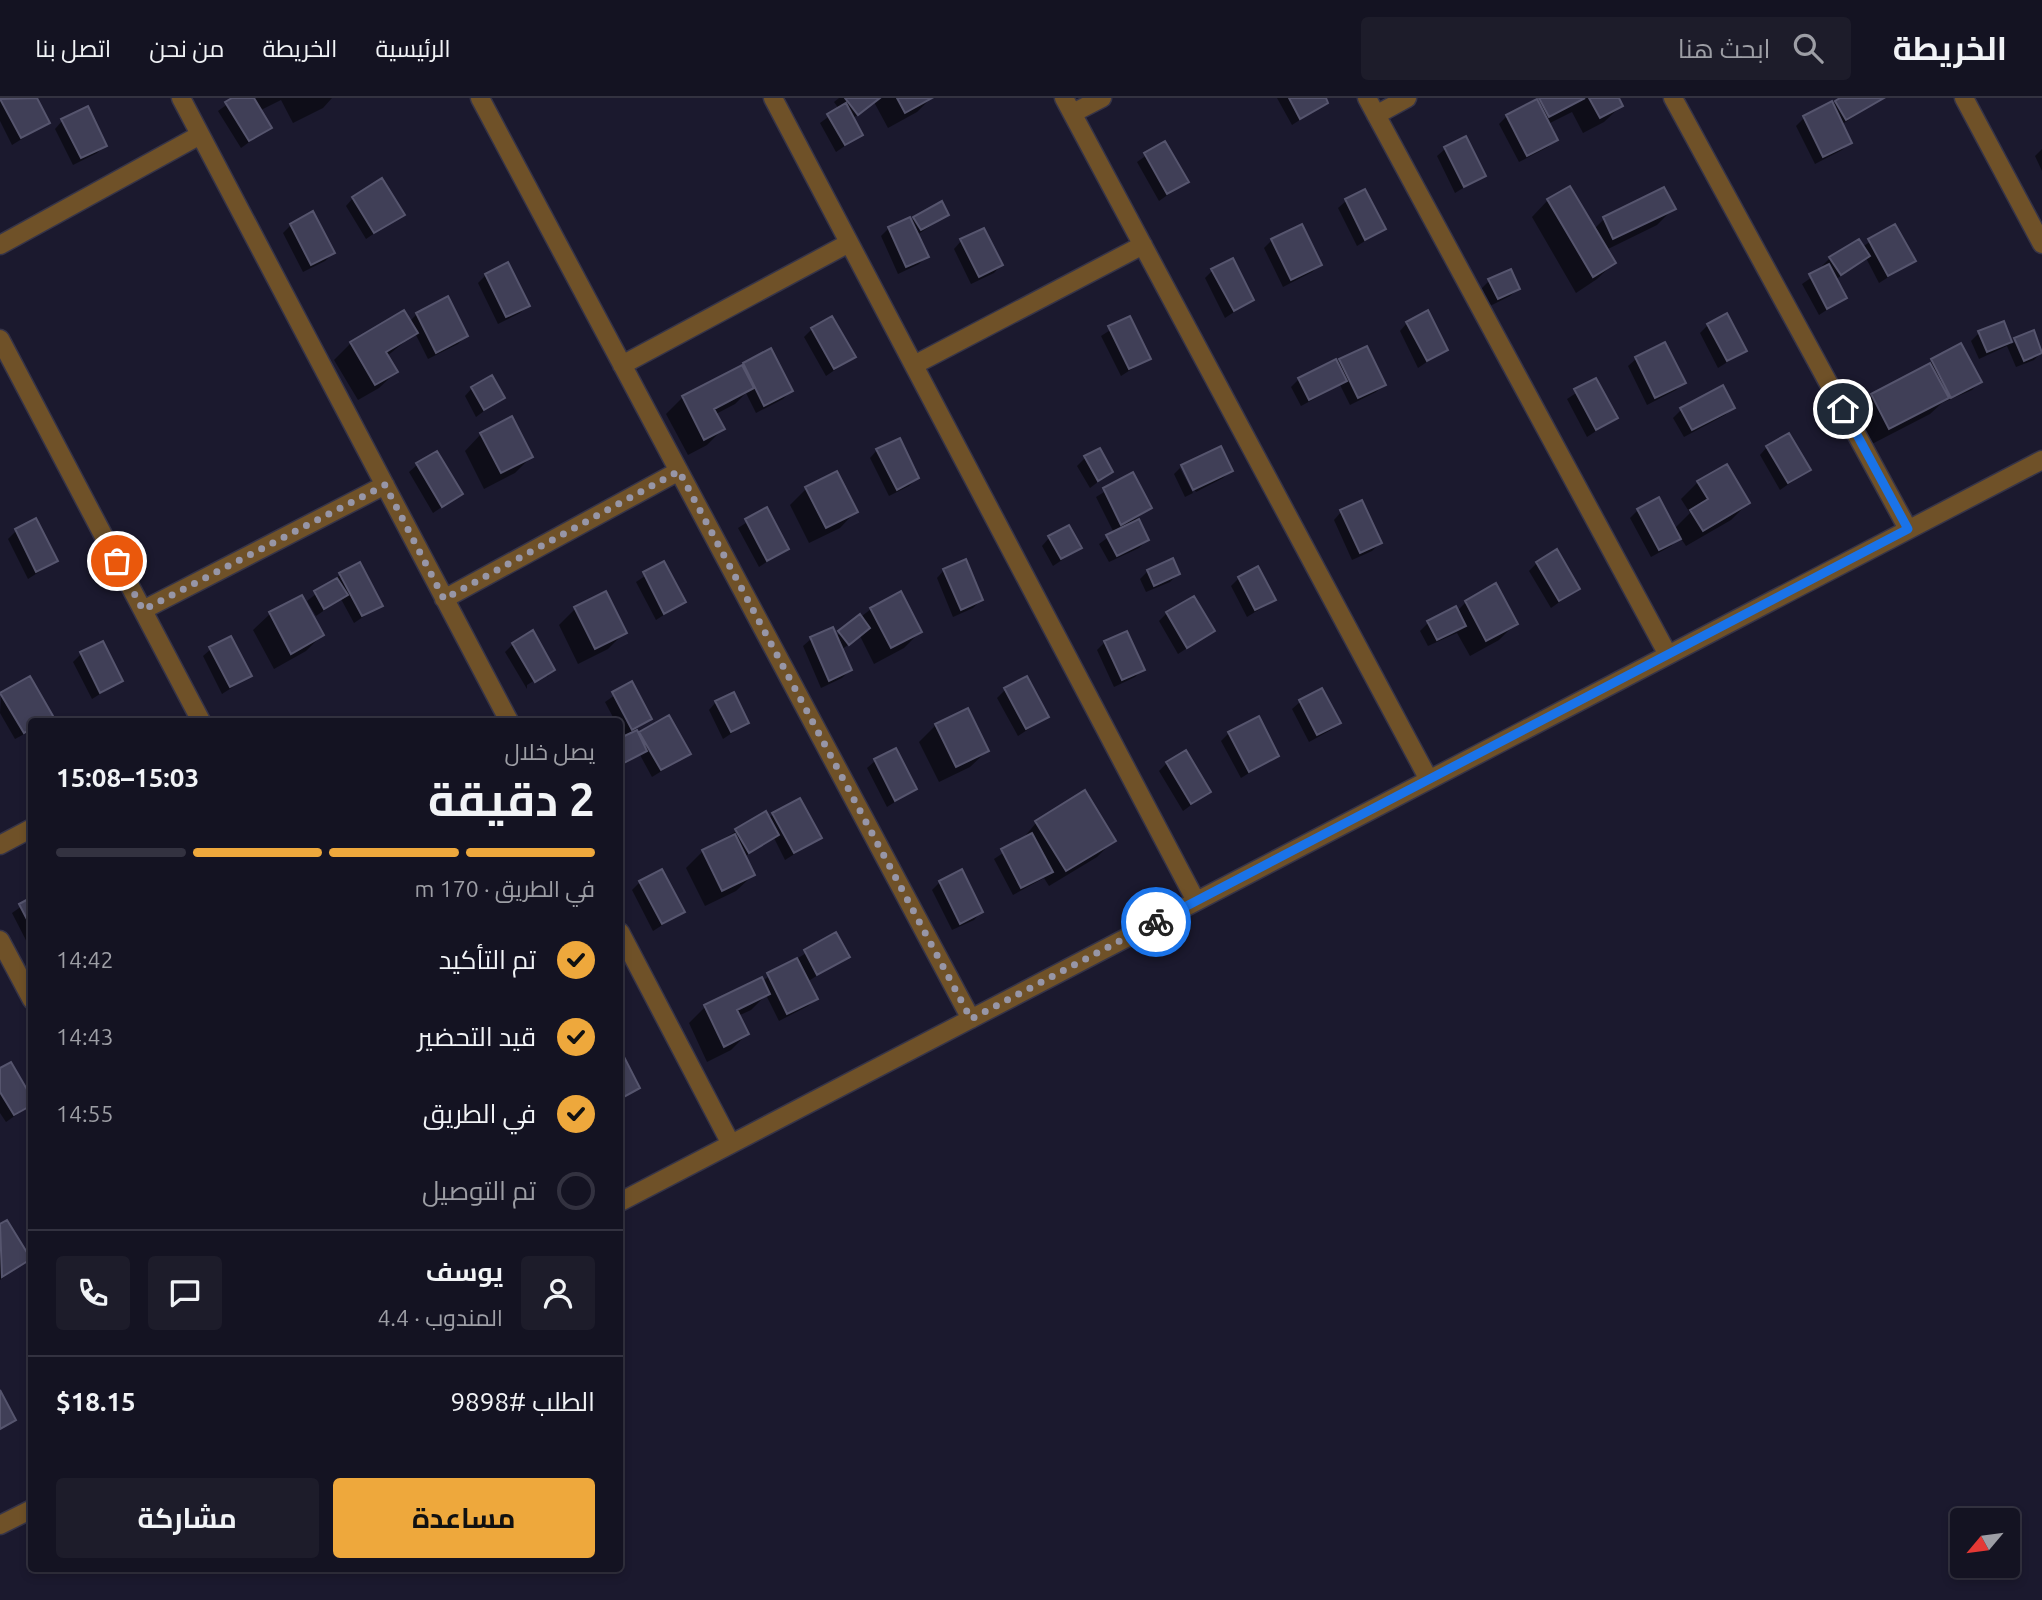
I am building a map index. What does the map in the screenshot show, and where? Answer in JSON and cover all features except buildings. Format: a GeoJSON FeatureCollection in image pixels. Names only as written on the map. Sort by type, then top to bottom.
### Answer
{"type":"FeatureCollection","features":[{"type":"Feature","properties":{"kind":"street"},"geometry":{"type":"LineString","coordinates":[[181,98],[507,718]]}},
{"type":"Feature","properties":{"kind":"street"},"geometry":{"type":"LineString","coordinates":[[480,98],[971,1019]]}},
{"type":"Feature","properties":{"kind":"street"},"geometry":{"type":"LineString","coordinates":[[772,98],[1196,901]]}},
{"type":"Feature","properties":{"kind":"street"},"geometry":{"type":"LineString","coordinates":[[1102,98],[1068,106],[1428,778]]}},
{"type":"Feature","properties":{"kind":"street"},"geometry":{"type":"LineString","coordinates":[[1367,98],[1667,653]]}},
{"type":"Feature","properties":{"kind":"street"},"geometry":{"type":"LineString","coordinates":[[1376,115],[1407,98]]}},
{"type":"Feature","properties":{"kind":"street"},"geometry":{"type":"LineString","coordinates":[[1673,98],[1908,529]]}},
{"type":"Feature","properties":{"kind":"street"},"geometry":{"type":"LineString","coordinates":[[1964,98],[2042,244]]}},
{"type":"Feature","properties":{"kind":"street"},"geometry":{"type":"LineString","coordinates":[[0,245],[200,135]]}},
{"type":"Feature","properties":{"kind":"street"},"geometry":{"type":"LineString","coordinates":[[622,365],[849,243]]}},
{"type":"Feature","properties":{"kind":"street"},"geometry":{"type":"LineString","coordinates":[[914,365],[1143,245]]}},
{"type":"Feature","properties":{"kind":"street"},"geometry":{"type":"LineString","coordinates":[[0,339],[199,718]]}},
{"type":"Feature","properties":{"kind":"street"},"geometry":{"type":"LineString","coordinates":[[623,1200],[1667,653],[2042,460]]}},
{"type":"Feature","properties":{"kind":"street"},"geometry":{"type":"LineString","coordinates":[[444,599],[679,471]]}},
{"type":"Feature","properties":{"kind":"street"},"geometry":{"type":"LineString","coordinates":[[143,610],[385,485]]}},
{"type":"Feature","properties":{"kind":"street"},"geometry":{"type":"LineString","coordinates":[[0,845],[28,830]]}},
{"type":"Feature","properties":{"kind":"street"},"geometry":{"type":"LineString","coordinates":[[623,938],[731,1144]]}},
{"type":"Feature","properties":{"kind":"street"},"geometry":{"type":"LineString","coordinates":[[0,940],[28,992]]}},
{"type":"Feature","properties":{"kind":"street"},"geometry":{"type":"LineString","coordinates":[[0,1525],[28,1511]]}},
{"type":"Feature","properties":{"kind":"way so far"},"geometry":{"type":"LineString","coordinates":[[117,561],[143,610],[385,485],[444,599],[679,471],[971,1019],[1156,922]]}},
{"type":"Feature","properties":{"kind":"route"},"geometry":{"type":"LineString","coordinates":[[1156,922],[1908,529],[1843,409]]}}]}
